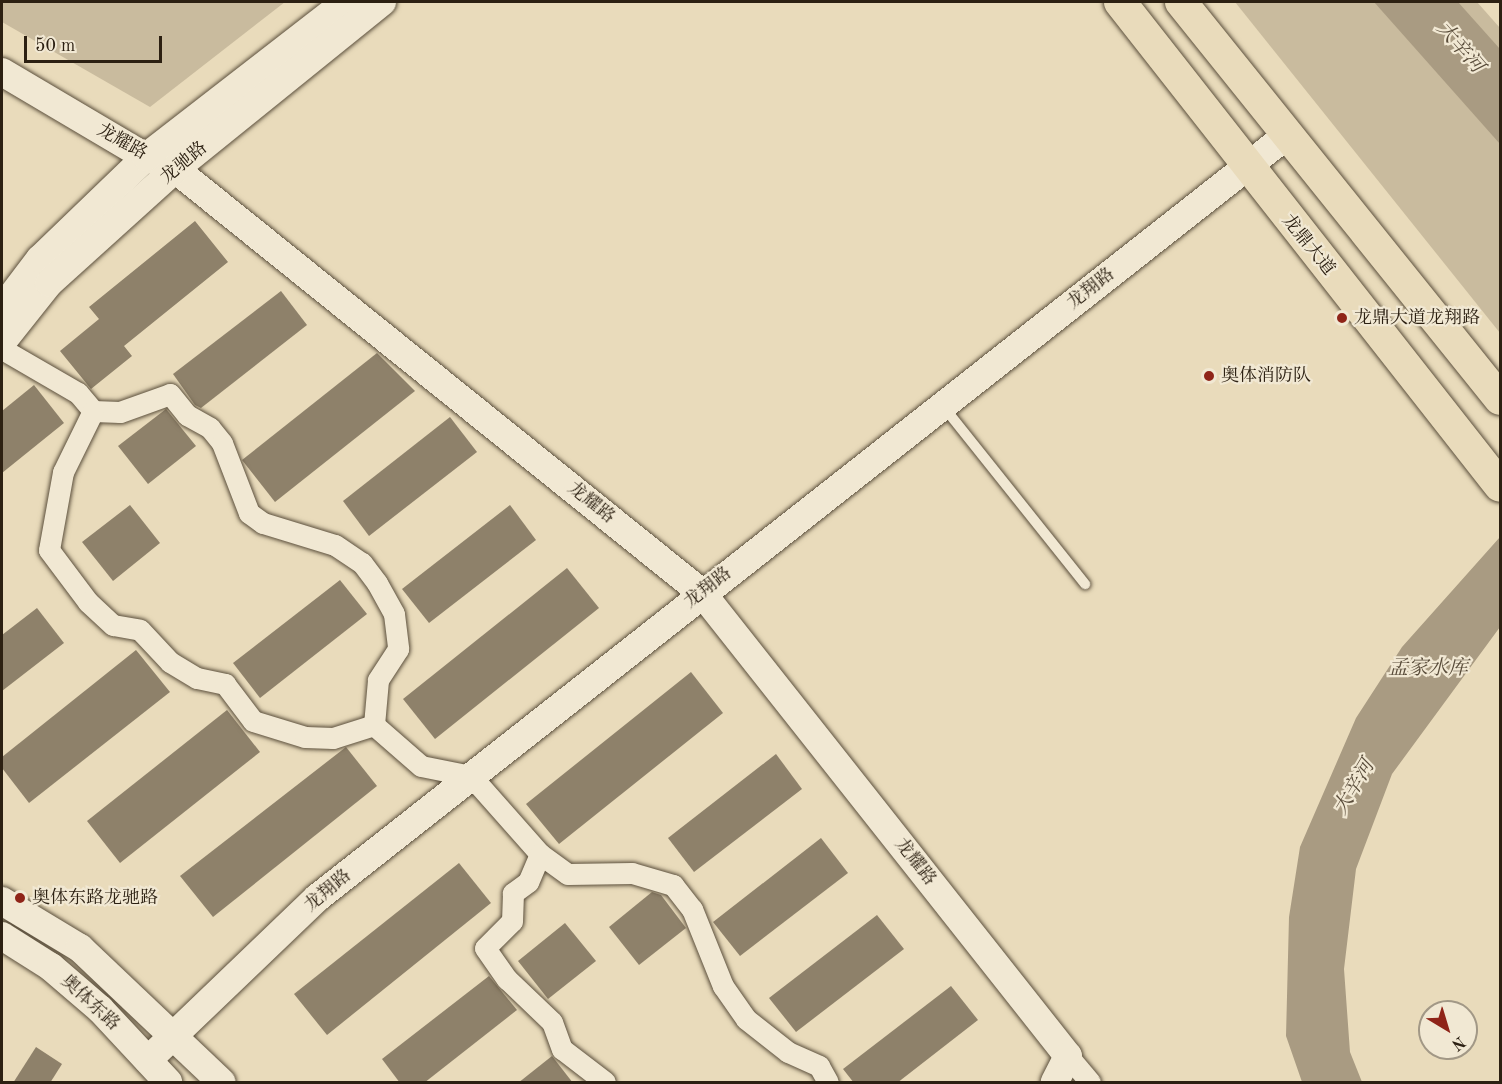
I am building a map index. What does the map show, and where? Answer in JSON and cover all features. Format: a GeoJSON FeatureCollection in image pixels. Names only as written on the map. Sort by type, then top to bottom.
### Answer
{"type":"FeatureCollection","features":[{"type":"Feature","properties":{"kind":"main road","name":"龙鼎大道"},"geometry":{"type":"LineString","coordinates":[[1120,2],[1247,168],[1495,478]]}},
{"type":"Feature","properties":{"kind":"main road"},"geometry":{"type":"LineString","coordinates":[[1181,2],[1286,136],[1500,399]]}},
{"type":"Feature","properties":{"kind":"street","name":"龙驰路"},"geometry":{"type":"LineString","coordinates":[[2,309],[40,259],[146,157],[346,2]]}},
{"type":"Feature","properties":{"kind":"street","name":"龙驰路"},"geometry":{"type":"LineString","coordinates":[[2,342],[50,283],[176,169],[382,2]]}},
{"type":"Feature","properties":{"kind":"street","name":"龙耀路"},"geometry":{"type":"LineString","coordinates":[[2,72],[146,157],[176,169],[702,593],[1068,1056]]}},
{"type":"Feature","properties":{"kind":"street","name":"龙翔路"},"geometry":{"type":"LineString","coordinates":[[148,1060],[317,898],[1286,136]]}},
{"type":"Feature","properties":{"kind":"street"},"geometry":{"type":"LineString","coordinates":[[2,349],[78,393],[93,411],[120,412],[170,394],[187,415],[210,428],[222,442],[249,513],[263,523],[335,546],[362,563],[394,614],[398,649],[378,681],[374,725]]}},
{"type":"Feature","properties":{"kind":"street"},"geometry":{"type":"LineString","coordinates":[[93,411],[63,472],[49,549],[88,602],[113,625],[140,630],[170,662],[198,678],[225,684],[253,721],[305,737],[333,738],[374,725]]}},
{"type":"Feature","properties":{"kind":"street"},"geometry":{"type":"LineString","coordinates":[[374,725],[421,766],[471,776],[540,854],[568,874],[632,873],[673,885],[692,909],[723,986],[746,1019],[788,1052],[819,1066],[828,1083]]}},
{"type":"Feature","properties":{"kind":"street"},"geometry":{"type":"LineString","coordinates":[[540,854],[528,882],[513,893],[512,921],[485,948],[507,979],[552,1022],[562,1049],[605,1083]]}},
{"type":"Feature","properties":{"kind":"street"},"geometry":{"type":"LineString","coordinates":[[2,901],[80,948],[174,1034],[221,1083]]}},
{"type":"Feature","properties":{"kind":"street","name":"奥体东路"},"geometry":{"type":"LineString","coordinates":[[2,936],[76,988],[168,1083]]}},
{"type":"Feature","properties":{"kind":"street"},"geometry":{"type":"LineString","coordinates":[[1055,1083],[1068,1056],[1090,1083]]}},
{"type":"Feature","properties":{"kind":"lane"},"geometry":{"type":"LineString","coordinates":[[942,405],[1085,584]]}},
{"type":"Feature","properties":{"kind":"shaded area"},"geometry":{"type":"Polygon","coordinates":[[[2,2],[285,2],[150,107],[2,22],[2,2]]]}},
{"type":"Feature","properties":{"kind":"shaded area"},"geometry":{"type":"Polygon","coordinates":[[[1235,2],[1477,2],[1500,28],[1500,333],[1235,2]]]}},
{"type":"Feature","properties":{"kind":"water","name":"大辛河"},"geometry":{"type":"Polygon","coordinates":[[[1374,2],[1458,2],[1500,49],[1500,144],[1374,2]]]}},
{"type":"Feature","properties":{"kind":"water","name":"孟家水库"},"geometry":{"type":"Polygon","coordinates":[[[1500,537],[1500,627],[1392,774],[1356,869],[1344,969],[1350,1052],[1362,1082],[1302,1082],[1286,1036],[1289,917],[1300,847],[1356,718],[1402,647],[1500,537]]]}},
{"type":"Feature","properties":{"kind":"building"},"geometry":{"type":"Polygon","coordinates":[[[195,221],[228,262],[124,346],[132,356],[91,389],[60,351],[99,319],[89,307],[195,221]]]}},
{"type":"Feature","properties":{"kind":"building"},"geometry":{"type":"Polygon","coordinates":[[[281,291],[307,325],[201,408],[195,405],[173,374],[281,291]]]}},
{"type":"Feature","properties":{"kind":"building"},"geometry":{"type":"Polygon","coordinates":[[[377,353],[415,391],[275,502],[242,460],[377,353]]]}},
{"type":"Feature","properties":{"kind":"building"},"geometry":{"type":"Polygon","coordinates":[[[34,385],[64,423],[2,473],[2,411],[34,385]]]}},
{"type":"Feature","properties":{"kind":"building"},"geometry":{"type":"Polygon","coordinates":[[[166,409],[196,446],[148,484],[118,446],[166,409]]]}},
{"type":"Feature","properties":{"kind":"building"},"geometry":{"type":"Polygon","coordinates":[[[450,417],[477,452],[369,536],[343,501],[450,417]]]}},
{"type":"Feature","properties":{"kind":"building"},"geometry":{"type":"Polygon","coordinates":[[[130,505],[160,543],[113,581],[82,542],[130,505]]]}},
{"type":"Feature","properties":{"kind":"building"},"geometry":{"type":"Polygon","coordinates":[[[510,505],[536,540],[429,623],[402,589],[510,505]]]}},
{"type":"Feature","properties":{"kind":"building"},"geometry":{"type":"Polygon","coordinates":[[[567,568],[599,608],[435,739],[403,699],[567,568]]]}},
{"type":"Feature","properties":{"kind":"building"},"geometry":{"type":"Polygon","coordinates":[[[340,580],[367,614],[260,698],[233,663],[340,580]]]}},
{"type":"Feature","properties":{"kind":"building"},"geometry":{"type":"Polygon","coordinates":[[[37,608],[64,643],[2,691],[2,635],[37,608]]]}},
{"type":"Feature","properties":{"kind":"building"},"geometry":{"type":"Polygon","coordinates":[[[136,650],[170,692],[29,803],[2,768],[2,757],[136,650]]]}},
{"type":"Feature","properties":{"kind":"building"},"geometry":{"type":"Polygon","coordinates":[[[691,672],[723,713],[559,844],[526,804],[691,672]]]}},
{"type":"Feature","properties":{"kind":"building"},"geometry":{"type":"Polygon","coordinates":[[[227,710],[260,752],[120,863],[87,821],[227,710]]]}},
{"type":"Feature","properties":{"kind":"building"},"geometry":{"type":"Polygon","coordinates":[[[346,747],[377,786],[213,917],[180,876],[346,747]]]}},
{"type":"Feature","properties":{"kind":"building"},"geometry":{"type":"Polygon","coordinates":[[[776,754],[802,789],[694,872],[668,838],[776,754]]]}},
{"type":"Feature","properties":{"kind":"building"},"geometry":{"type":"Polygon","coordinates":[[[821,838],[848,873],[740,956],[713,922],[821,838]]]}},
{"type":"Feature","properties":{"kind":"building"},"geometry":{"type":"Polygon","coordinates":[[[459,863],[491,903],[327,1035],[294,994],[459,863]]]}},
{"type":"Feature","properties":{"kind":"building"},"geometry":{"type":"Polygon","coordinates":[[[652,892],[661,895],[686,928],[639,965],[609,927],[652,892]]]}},
{"type":"Feature","properties":{"kind":"building"},"geometry":{"type":"Polygon","coordinates":[[[877,915],[904,949],[796,1032],[769,998],[877,915]]]}},
{"type":"Feature","properties":{"kind":"building"},"geometry":{"type":"Polygon","coordinates":[[[565,923],[596,961],[548,999],[518,961],[565,923]]]}},
{"type":"Feature","properties":{"kind":"building"},"geometry":{"type":"Polygon","coordinates":[[[489,976],[517,1010],[424,1083],[400,1083],[382,1059],[489,976]]]}},
{"type":"Feature","properties":{"kind":"building"},"geometry":{"type":"Polygon","coordinates":[[[951,986],[978,1020],[897,1083],[854,1083],[843,1069],[951,986]]]}},
{"type":"Feature","properties":{"kind":"building"},"geometry":{"type":"Polygon","coordinates":[[[36,1047],[62,1064],[50,1083],[13,1083],[36,1047]]]}},
{"type":"Feature","properties":{"kind":"building"},"geometry":{"type":"Polygon","coordinates":[[[552,1056],[573,1083],[518,1083],[552,1056]]]}},
{"type":"Feature","properties":{"kind":"place","name":"龙鼎大道龙翔路"},"geometry":{"type":"Point","coordinates":[1342,318]}},
{"type":"Feature","properties":{"kind":"place","name":"奥体消防队"},"geometry":{"type":"Point","coordinates":[1209,376]}},
{"type":"Feature","properties":{"kind":"place","name":"奥体东路龙驰路"},"geometry":{"type":"Point","coordinates":[20,898]}}]}
